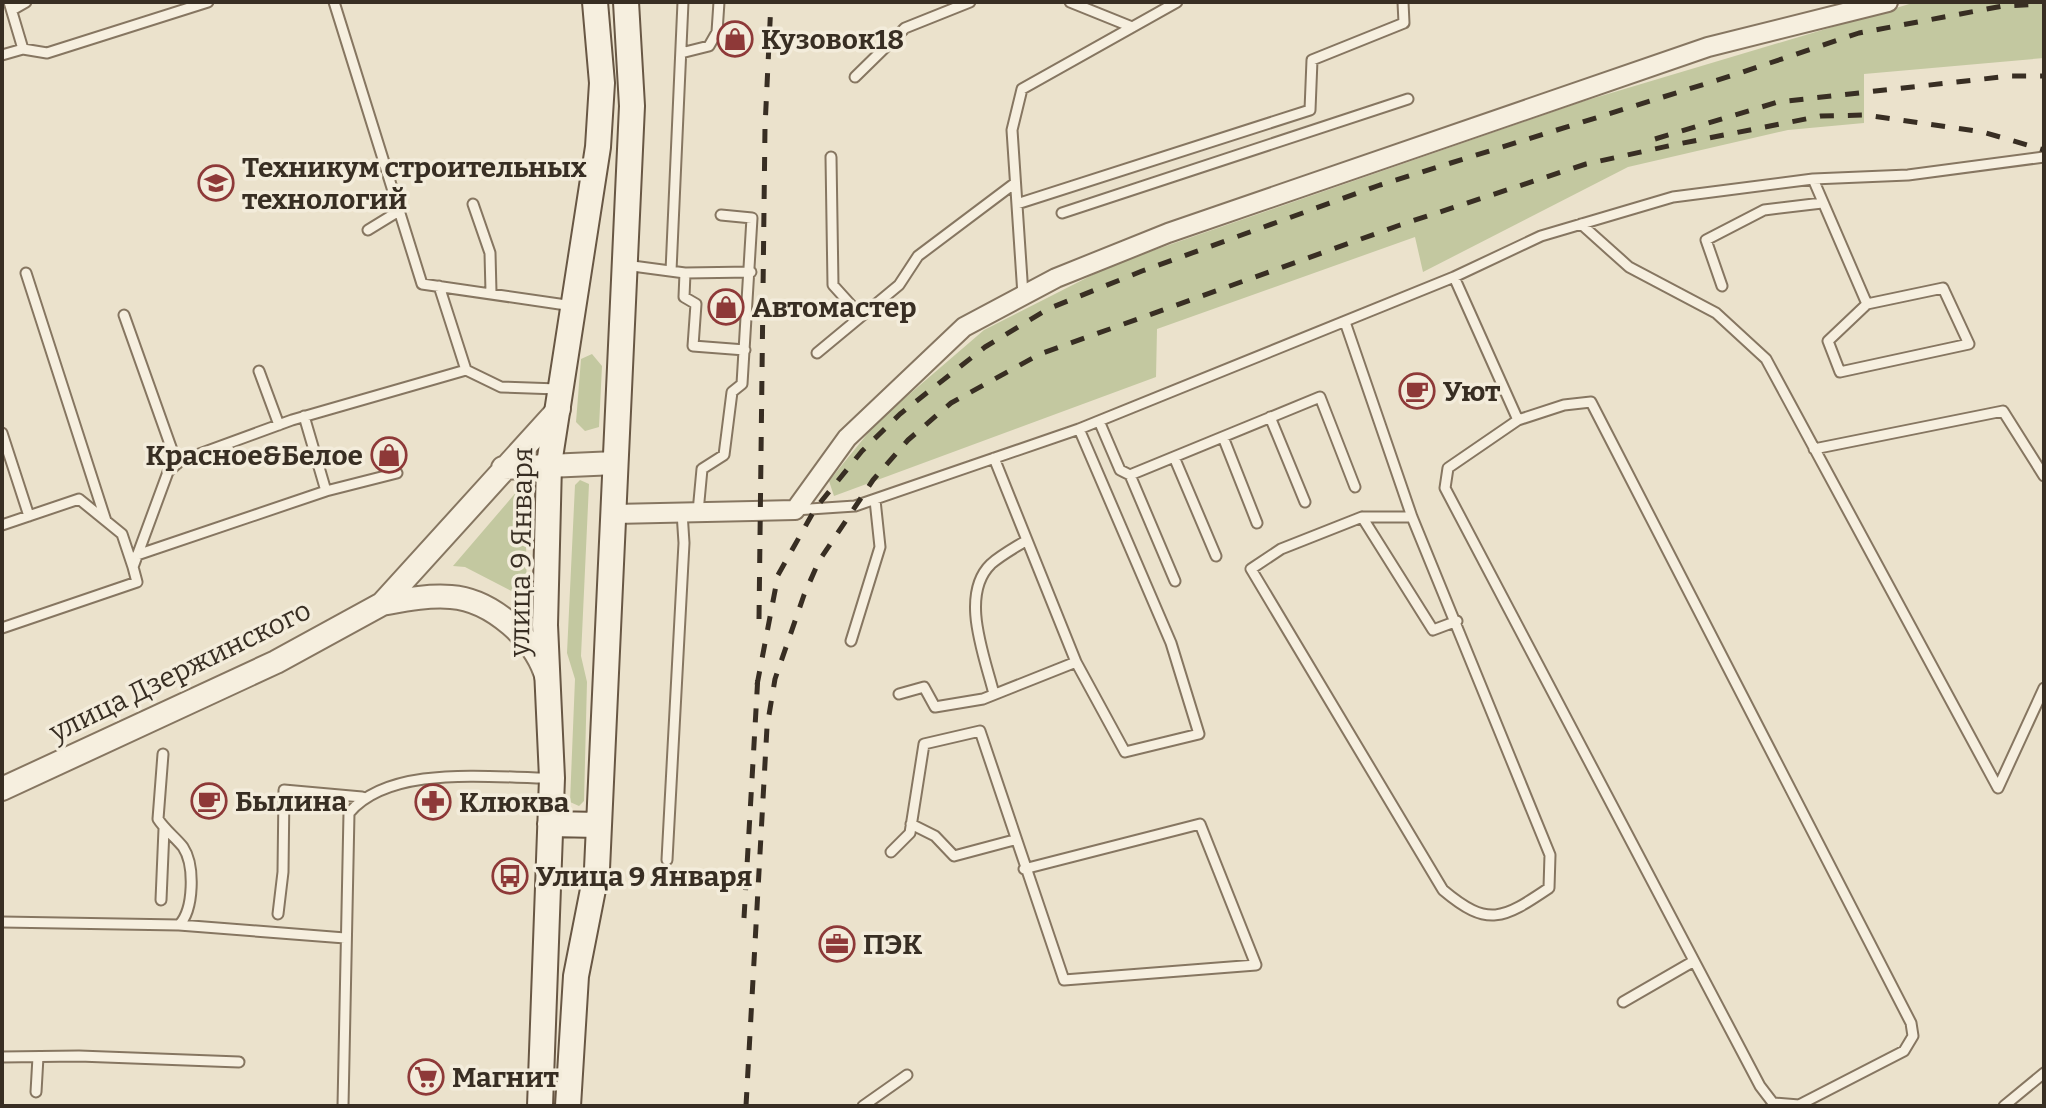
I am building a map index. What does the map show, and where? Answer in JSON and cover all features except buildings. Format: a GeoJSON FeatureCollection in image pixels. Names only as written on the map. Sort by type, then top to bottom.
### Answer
{"type":"FeatureCollection","features":[{"type":"Feature","properties":{"kind":"main road","name":"улица 9 Января"},"geometry":{"type":"LineString","coordinates":[[540,1106],[552,778],[545,625],[549,464],[598,147],[602,83],[595,2]]}},
{"type":"Feature","properties":{"kind":"main road"},"geometry":{"type":"LineString","coordinates":[[568,1106],[576,976],[597,869],[632,106],[626,2]]}},
{"type":"Feature","properties":{"kind":"main road"},"geometry":{"type":"LineString","coordinates":[[550,824],[599,825]]}},
{"type":"Feature","properties":{"kind":"street"},"geometry":{"type":"LineString","coordinates":[[614,514],[795,510],[847,438],[964,327],[1056,278],[1168,233],[1708,47],[1888,2]]}},
{"type":"Feature","properties":{"kind":"street","name":"улица Дзержинского"},"geometry":{"type":"LineString","coordinates":[[2,789],[276,662],[382,604],[462,519],[560,399]]}},
{"type":"Feature","properties":{"kind":"street"},"geometry":{"type":"LineString","coordinates":[[503,468],[616,463]]}},
{"type":"Feature","properties":{"kind":"street","name":"улица Дзержинского"},"geometry":{"type":"LineString","coordinates":[[382,604],[431,597],[454,597],[474,603],[502,618],[524,639],[543,664],[550,688]]}},
{"type":"Feature","properties":{"kind":"lane"},"geometry":{"type":"LineString","coordinates":[[23,49],[10,6],[26,2]]}},
{"type":"Feature","properties":{"kind":"lane"},"geometry":{"type":"LineString","coordinates":[[2,55],[23,49],[47,53],[208,2]]}},
{"type":"Feature","properties":{"kind":"lane"},"geometry":{"type":"LineString","coordinates":[[334,2],[422,284],[573,306]]}},
{"type":"Feature","properties":{"kind":"lane"},"geometry":{"type":"LineString","coordinates":[[671,271],[683,2]]}},
{"type":"Feature","properties":{"kind":"lane"},"geometry":{"type":"LineString","coordinates":[[681,53],[709,46],[717,32],[719,2]]}},
{"type":"Feature","properties":{"kind":"lane"},"geometry":{"type":"LineString","coordinates":[[855,77],[905,28],[970,2]]}},
{"type":"Feature","properties":{"kind":"lane"},"geometry":{"type":"LineString","coordinates":[[1070,2],[1132,27]]}},
{"type":"Feature","properties":{"kind":"lane"},"geometry":{"type":"LineString","coordinates":[[1023,295],[1012,130],[1022,89],[1177,2]]}},
{"type":"Feature","properties":{"kind":"lane"},"geometry":{"type":"LineString","coordinates":[[1307,132],[1312,60],[1404,23],[1403,2]]}},
{"type":"Feature","properties":{"kind":"lane"},"geometry":{"type":"LineString","coordinates":[[1062,213],[1408,99]]}},
{"type":"Feature","properties":{"kind":"lane"},"geometry":{"type":"LineString","coordinates":[[1017,204],[1310,110]]}},
{"type":"Feature","properties":{"kind":"lane"},"geometry":{"type":"LineString","coordinates":[[831,157],[833,285],[861,316]]}},
{"type":"Feature","properties":{"kind":"lane"},"geometry":{"type":"LineString","coordinates":[[795,510],[855,506],[1079,429],[1454,277],[1541,236],[1673,197],[1813,179],[1902,176],[2044,157]]}},
{"type":"Feature","properties":{"kind":"lane"},"geometry":{"type":"LineString","coordinates":[[1813,179],[1867,304]]}},
{"type":"Feature","properties":{"kind":"lane"},"geometry":{"type":"LineString","coordinates":[[817,353],[899,285],[918,256],[1015,183]]}},
{"type":"Feature","properties":{"kind":"lane"},"geometry":{"type":"LineString","coordinates":[[1722,286],[1706,240],[1764,210],[1822,203]]}},
{"type":"Feature","properties":{"kind":"lane"},"geometry":{"type":"LineString","coordinates":[[473,204],[490,253],[491,292]]}},
{"type":"Feature","properties":{"kind":"lane"},"geometry":{"type":"LineString","coordinates":[[368,230],[399,211]]}},
{"type":"Feature","properties":{"kind":"lane"},"geometry":{"type":"LineString","coordinates":[[667,860],[684,543],[702,469],[724,455],[732,392],[742,384],[745,350],[752,218],[721,215]]}},
{"type":"Feature","properties":{"kind":"lane"},"geometry":{"type":"LineString","coordinates":[[1581,224],[1629,267],[1716,313],[1766,359],[1998,788],[2044,688]]}},
{"type":"Feature","properties":{"kind":"lane"},"geometry":{"type":"LineString","coordinates":[[625,265],[685,273],[751,272]]}},
{"type":"Feature","properties":{"kind":"lane"},"geometry":{"type":"LineString","coordinates":[[26,273],[106,521]]}},
{"type":"Feature","properties":{"kind":"lane"},"geometry":{"type":"LineString","coordinates":[[685,273],[684,297],[696,304],[693,346],[745,350]]}},
{"type":"Feature","properties":{"kind":"lane"},"geometry":{"type":"LineString","coordinates":[[1454,277],[1518,420]]}},
{"type":"Feature","properties":{"kind":"lane"},"geometry":{"type":"LineString","coordinates":[[439,286],[466,370]]}},
{"type":"Feature","properties":{"kind":"lane"},"geometry":{"type":"LineString","coordinates":[[1943,288],[1969,344],[1840,372],[1828,341],[1867,304],[1943,288]]}},
{"type":"Feature","properties":{"kind":"lane"},"geometry":{"type":"LineString","coordinates":[[124,315],[177,464]]}},
{"type":"Feature","properties":{"kind":"lane"},"geometry":{"type":"LineString","coordinates":[[1345,322],[1412,517],[1550,855],[1549,888],[1509,915],[1470,913],[1443,890],[1251,569],[1281,549],[1362,517],[1412,517]]}},
{"type":"Feature","properties":{"kind":"lane"},"geometry":{"type":"LineString","coordinates":[[133,567],[168,472],[177,464],[304,416],[466,370],[501,387],[560,399]]}},
{"type":"Feature","properties":{"kind":"lane"},"geometry":{"type":"LineString","coordinates":[[259,371],[279,425]]}},
{"type":"Feature","properties":{"kind":"lane"},"geometry":{"type":"LineString","coordinates":[[1130,475],[1320,397],[1355,487]]}},
{"type":"Feature","properties":{"kind":"lane"},"geometry":{"type":"LineString","coordinates":[[1591,402],[1911,1023],[1913,1036],[1904,1051],[1799,1105],[1773,1103],[1760,1086],[1445,488],[1448,468],[1518,420],[1564,405],[1591,402]]}},
{"type":"Feature","properties":{"kind":"lane"},"geometry":{"type":"LineString","coordinates":[[1814,449],[2003,411],[2044,476]]}},
{"type":"Feature","properties":{"kind":"lane"},"geometry":{"type":"LineString","coordinates":[[304,416],[326,491]]}},
{"type":"Feature","properties":{"kind":"lane"},"geometry":{"type":"LineString","coordinates":[[1270,417],[1305,502]]}},
{"type":"Feature","properties":{"kind":"lane"},"geometry":{"type":"LineString","coordinates":[[1099,421],[1120,470],[1130,475],[1175,581]]}},
{"type":"Feature","properties":{"kind":"lane"},"geometry":{"type":"LineString","coordinates":[[994,458],[1076,662],[1125,752],[1199,734],[1171,643],[1079,429]]}},
{"type":"Feature","properties":{"kind":"lane"},"geometry":{"type":"LineString","coordinates":[[2,433],[29,516]]}},
{"type":"Feature","properties":{"kind":"lane"},"geometry":{"type":"LineString","coordinates":[[1223,437],[1257,523]]}},
{"type":"Feature","properties":{"kind":"lane"},"geometry":{"type":"LineString","coordinates":[[1174,457],[1216,556]]}},
{"type":"Feature","properties":{"kind":"lane"},"geometry":{"type":"LineString","coordinates":[[137,555],[326,491],[397,473]]}},
{"type":"Feature","properties":{"kind":"lane"},"geometry":{"type":"LineString","coordinates":[[2,525],[79,499],[122,534],[137,582],[2,628]]}},
{"type":"Feature","properties":{"kind":"lane"},"geometry":{"type":"LineString","coordinates":[[851,641],[880,547],[875,500]]}},
{"type":"Feature","properties":{"kind":"lane"},"geometry":{"type":"LineString","coordinates":[[1362,517],[1433,630],[1457,621]]}},
{"type":"Feature","properties":{"kind":"lane"},"geometry":{"type":"LineString","coordinates":[[994,694],[978,629],[976,586],[991,565],[1027,540]]}},
{"type":"Feature","properties":{"kind":"lane"},"geometry":{"type":"LineString","coordinates":[[899,694],[924,687],[935,707],[994,694],[1076,662]]}},
{"type":"Feature","properties":{"kind":"lane"},"geometry":{"type":"LineString","coordinates":[[891,852],[910,833],[924,744],[980,731],[1014,840],[1024,869],[1064,980],[1256,965],[1200,824],[1024,869]]}},
{"type":"Feature","properties":{"kind":"lane"},"geometry":{"type":"LineString","coordinates":[[163,754],[158,819],[184,849],[189,866],[189,911],[179,925]]}},
{"type":"Feature","properties":{"kind":"lane"},"geometry":{"type":"LineString","coordinates":[[278,914],[283,872],[284,790],[362,797],[409,780],[552,778]]}},
{"type":"Feature","properties":{"kind":"lane"},"geometry":{"type":"LineString","coordinates":[[343,1106],[349,813],[362,797]]}},
{"type":"Feature","properties":{"kind":"lane"},"geometry":{"type":"LineString","coordinates":[[911,824],[935,836],[954,856],[1014,840]]}},
{"type":"Feature","properties":{"kind":"lane"},"geometry":{"type":"LineString","coordinates":[[161,900],[164,829]]}},
{"type":"Feature","properties":{"kind":"lane"},"geometry":{"type":"LineString","coordinates":[[2,922],[179,925],[345,938]]}},
{"type":"Feature","properties":{"kind":"lane"},"geometry":{"type":"LineString","coordinates":[[1623,1002],[1694,961]]}},
{"type":"Feature","properties":{"kind":"lane"},"geometry":{"type":"LineString","coordinates":[[2,1057],[239,1062]]}},
{"type":"Feature","properties":{"kind":"lane"},"geometry":{"type":"LineString","coordinates":[[36,1092],[38,1057]]}},
{"type":"Feature","properties":{"kind":"lane"},"geometry":{"type":"LineString","coordinates":[[2004,1106],[2044,1071]]}},
{"type":"Feature","properties":{"kind":"lane"},"geometry":{"type":"LineString","coordinates":[[863,1106],[907,1075]]}},
{"type":"Feature","properties":{"kind":"green space"},"geometry":{"type":"Polygon","coordinates":[[[1916,2],[2044,2],[2044,58],[1864,74],[1864,123],[1788,130],[1628,167],[1423,272],[1415,237],[1157,329],[1156,377],[834,496],[829,481],[877,422],[984,330],[1114,264],[1581,102],[1916,2]]]}},
{"type":"Feature","properties":{"kind":"green space"},"geometry":{"type":"Polygon","coordinates":[[[592,354],[602,366],[599,427],[585,431],[576,422],[581,359],[592,354]]]}},
{"type":"Feature","properties":{"kind":"green space"},"geometry":{"type":"Polygon","coordinates":[[[580,480],[589,484],[581,656],[587,682],[584,801],[579,806],[570,802],[575,679],[567,653],[575,485],[580,480]]]}},
{"type":"Feature","properties":{"kind":"green space"},"geometry":{"type":"Polygon","coordinates":[[[525,482],[527,599],[465,567],[453,566],[525,482]]]}},
{"type":"Feature","properties":{"kind":"railway"},"geometry":{"type":"LineString","coordinates":[[759,619],[765,127],[771,2]]}},
{"type":"Feature","properties":{"kind":"railway"},"geometry":{"type":"LineString","coordinates":[[757,685],[778,575],[815,509],[862,451],[900,414],[985,347],[1048,309],[1142,271],[1380,185],[1859,33],[2003,6],[2044,4]]}},
{"type":"Feature","properties":{"kind":"railway"},"geometry":{"type":"LineString","coordinates":[[1655,139],[1778,102],[2010,76],[2044,76]]}},
{"type":"Feature","properties":{"kind":"railway"},"geometry":{"type":"LineString","coordinates":[[746,1106],[767,727],[775,679],[819,561],[873,480],[908,440],[951,403],[1040,354],[1400,225],[1586,164],[1821,116],[1865,115],[1983,132],[2044,150]]}},
{"type":"Feature","properties":{"kind":"railway"},"geometry":{"type":"LineString","coordinates":[[744,918],[758,675]]}},
{"type":"Feature","properties":{"kind":"place","name":"Кузовок18"},"geometry":{"type":"Point","coordinates":[735,39]}},
{"type":"Feature","properties":{"kind":"place","name":"Техникум строительных технологий"},"geometry":{"type":"Point","coordinates":[216,183]}},
{"type":"Feature","properties":{"kind":"place","name":"Автомастер"},"geometry":{"type":"Point","coordinates":[726,307]}},
{"type":"Feature","properties":{"kind":"place","name":"Уют"},"geometry":{"type":"Point","coordinates":[1417,391]}},
{"type":"Feature","properties":{"kind":"place","name":"Красное&Белое"},"geometry":{"type":"Point","coordinates":[389,455]}},
{"type":"Feature","properties":{"kind":"place","name":"Былина"},"geometry":{"type":"Point","coordinates":[209,801]}},
{"type":"Feature","properties":{"kind":"place","name":"Клюква"},"geometry":{"type":"Point","coordinates":[433,802]}},
{"type":"Feature","properties":{"kind":"place","name":"Улица 9 Января"},"geometry":{"type":"Point","coordinates":[510,876]}},
{"type":"Feature","properties":{"kind":"place","name":"ПЭК"},"geometry":{"type":"Point","coordinates":[837,944]}},
{"type":"Feature","properties":{"kind":"place","name":"Магнит"},"geometry":{"type":"Point","coordinates":[426,1077]}}]}
